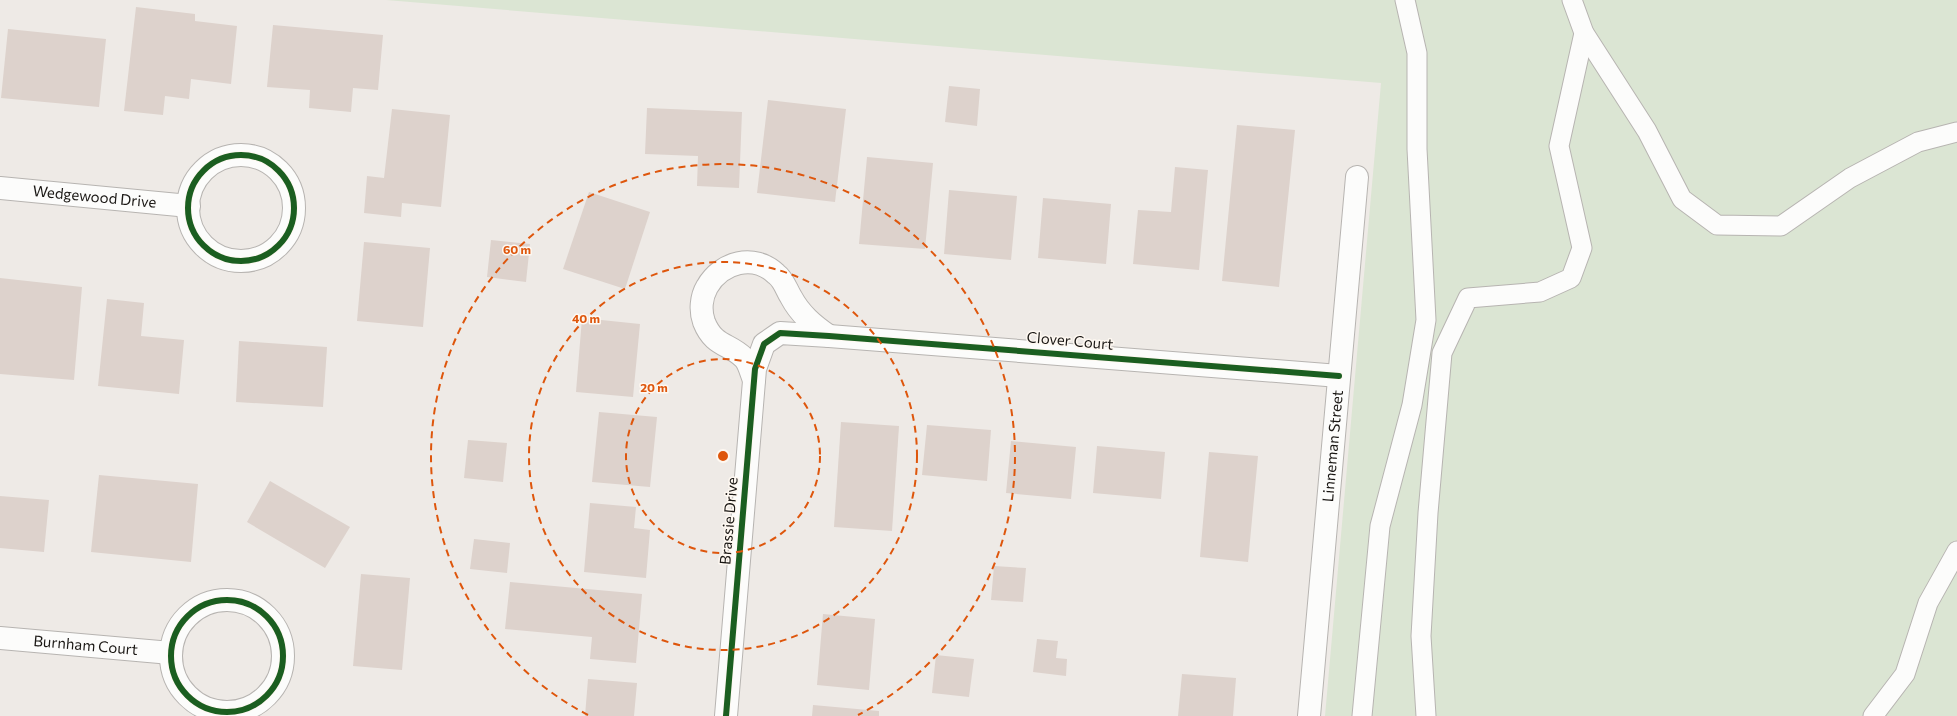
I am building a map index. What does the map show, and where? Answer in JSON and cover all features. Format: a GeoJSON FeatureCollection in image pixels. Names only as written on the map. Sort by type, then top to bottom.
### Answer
{"type":"FeatureCollection","features":[{"type":"Feature","properties":{"kind":"street"},"geometry":{"type":"LineString","coordinates":[[239,155],[261,158],[271,164],[285,178],[294,200],[292,222],[286,236],[270,252],[252,260],[228,259],[215,254],[203,244],[194,230],[189,217],[189,206],[191,192],[198,177],[204,170],[219,160],[239,155]]}},
{"type":"Feature","properties":{"kind":"street","name":"Linneman Street"},"geometry":{"type":"LineString","coordinates":[[1309,716],[1357,177]]}},
{"type":"Feature","properties":{"kind":"street","name":"Wedgewood Drive"},"geometry":{"type":"LineString","coordinates":[[0,188],[189,206]]}},
{"type":"Feature","properties":{"kind":"street","name":"Brassie Drive"},"geometry":{"type":"LineString","coordinates":[[754,380],[745,358],[735,351],[721,345],[711,334],[704,321],[701,307],[704,292],[711,279],[722,269],[735,263],[750,262],[764,266],[777,274],[809,322],[829,336]]}},
{"type":"Feature","properties":{"kind":"street","name":"Brassie Drive"},"geometry":{"type":"LineString","coordinates":[[726,716],[755,369],[764,344],[780,333],[798,333]]}},
{"type":"Feature","properties":{"kind":"street","name":"Clover Court"},"geometry":{"type":"LineString","coordinates":[[798,333],[1339,376]]}},
{"type":"Feature","properties":{"kind":"street"},"geometry":{"type":"LineString","coordinates":[[219,600],[242,602],[261,610],[279,633],[284,654],[283,666],[276,684],[265,698],[256,705],[239,712],[217,712],[198,705],[188,697],[177,682],[172,670],[171,653],[177,630],[184,620],[200,606],[219,600]]}},
{"type":"Feature","properties":{"kind":"street","name":"Burnham Court"},"geometry":{"type":"LineString","coordinates":[[0,638],[171,653]]}},
{"type":"Feature","properties":{"kind":"lane"},"geometry":{"type":"LineString","coordinates":[[1362,716],[1380,526],[1412,406],[1426,320],[1417,149],[1418,53],[1405,0]]}},
{"type":"Feature","properties":{"kind":"lane"},"geometry":{"type":"LineString","coordinates":[[1572,0],[1584,33],[1647,131],[1682,199],[1717,225],[1780,226],[1850,178],[1918,142],[1957,132]]}},
{"type":"Feature","properties":{"kind":"lane"},"geometry":{"type":"LineString","coordinates":[[1426,716],[1421,636],[1428,513],[1442,353],[1468,298],[1540,292],[1571,278],[1582,248],[1559,146],[1584,33]]}},
{"type":"Feature","properties":{"kind":"lane"},"geometry":{"type":"LineString","coordinates":[[1873,716],[1905,674],[1928,603],[1957,551]]}},
{"type":"Feature","properties":{"kind":"green space"},"geometry":{"type":"Polygon","coordinates":[[[386,0],[1957,0],[1957,716],[1325,716],[1381,83],[386,0]]]}},
{"type":"Feature","properties":{"kind":"building"},"geometry":{"type":"Polygon","coordinates":[[[136,7],[195,14],[195,21],[237,26],[231,84],[191,79],[189,99],[165,96],[163,115],[124,111],[136,7]]]}},
{"type":"Feature","properties":{"kind":"building"},"geometry":{"type":"Polygon","coordinates":[[[273,25],[383,35],[378,90],[353,88],[351,112],[309,108],[310,90],[267,87],[273,25]]]}},
{"type":"Feature","properties":{"kind":"building"},"geometry":{"type":"Polygon","coordinates":[[[8,29],[106,39],[99,107],[1,98],[8,29]]]}},
{"type":"Feature","properties":{"kind":"building"},"geometry":{"type":"Polygon","coordinates":[[[949,86],[980,89],[977,126],[945,122],[949,86]]]}},
{"type":"Feature","properties":{"kind":"building"},"geometry":{"type":"Polygon","coordinates":[[[768,100],[846,109],[835,202],[757,193],[768,100]]]}},
{"type":"Feature","properties":{"kind":"building"},"geometry":{"type":"Polygon","coordinates":[[[647,108],[742,112],[739,188],[697,186],[698,156],[645,154],[647,108]]]}},
{"type":"Feature","properties":{"kind":"building"},"geometry":{"type":"Polygon","coordinates":[[[392,109],[450,115],[441,207],[402,203],[401,217],[364,213],[367,176],[384,178],[392,109]]]}},
{"type":"Feature","properties":{"kind":"building"},"geometry":{"type":"Polygon","coordinates":[[[1237,125],[1295,130],[1279,287],[1222,281],[1237,125]]]}},
{"type":"Feature","properties":{"kind":"building"},"geometry":{"type":"Polygon","coordinates":[[[867,157],[933,163],[925,249],[859,244],[867,157]]]}},
{"type":"Feature","properties":{"kind":"building"},"geometry":{"type":"Polygon","coordinates":[[[1175,167],[1208,170],[1199,270],[1133,264],[1138,210],[1171,212],[1175,167]]]}},
{"type":"Feature","properties":{"kind":"building"},"geometry":{"type":"Polygon","coordinates":[[[949,190],[1017,196],[1011,260],[944,254],[949,190]]]}},
{"type":"Feature","properties":{"kind":"building"},"geometry":{"type":"Polygon","coordinates":[[[589,192],[650,212],[625,289],[563,269],[589,192]]]}},
{"type":"Feature","properties":{"kind":"building"},"geometry":{"type":"Polygon","coordinates":[[[1043,198],[1111,204],[1106,264],[1038,258],[1043,198]]]}},
{"type":"Feature","properties":{"kind":"building"},"geometry":{"type":"Polygon","coordinates":[[[491,240],[530,244],[526,282],[487,277],[491,240]]]}},
{"type":"Feature","properties":{"kind":"building"},"geometry":{"type":"Polygon","coordinates":[[[364,242],[430,248],[423,327],[357,321],[364,242]]]}},
{"type":"Feature","properties":{"kind":"building"},"geometry":{"type":"Polygon","coordinates":[[[0,278],[82,287],[74,380],[0,374],[0,278]]]}},
{"type":"Feature","properties":{"kind":"building"},"geometry":{"type":"Polygon","coordinates":[[[107,299],[144,303],[141,336],[184,340],[179,394],[98,386],[107,299]]]}},
{"type":"Feature","properties":{"kind":"building"},"geometry":{"type":"Polygon","coordinates":[[[582,318],[640,324],[633,397],[576,392],[582,318]]]}},
{"type":"Feature","properties":{"kind":"building"},"geometry":{"type":"Polygon","coordinates":[[[239,341],[327,347],[323,407],[236,402],[239,341]]]}},
{"type":"Feature","properties":{"kind":"building"},"geometry":{"type":"Polygon","coordinates":[[[599,412],[657,417],[650,487],[592,482],[599,412]]]}},
{"type":"Feature","properties":{"kind":"building"},"geometry":{"type":"Polygon","coordinates":[[[841,422],[899,426],[892,531],[834,527],[841,422]]]}},
{"type":"Feature","properties":{"kind":"building"},"geometry":{"type":"Polygon","coordinates":[[[927,425],[991,430],[987,481],[922,475],[927,425]]]}},
{"type":"Feature","properties":{"kind":"building"},"geometry":{"type":"Polygon","coordinates":[[[468,440],[507,443],[503,482],[464,478],[468,440]]]}},
{"type":"Feature","properties":{"kind":"building"},"geometry":{"type":"Polygon","coordinates":[[[1011,441],[1076,447],[1071,499],[1006,493],[1011,441]]]}},
{"type":"Feature","properties":{"kind":"building"},"geometry":{"type":"Polygon","coordinates":[[[1097,446],[1165,452],[1161,499],[1093,493],[1097,446]]]}},
{"type":"Feature","properties":{"kind":"building"},"geometry":{"type":"Polygon","coordinates":[[[1209,452],[1258,456],[1248,562],[1200,557],[1209,452]]]}},
{"type":"Feature","properties":{"kind":"building"},"geometry":{"type":"Polygon","coordinates":[[[99,475],[198,484],[191,562],[91,552],[99,475]]]}},
{"type":"Feature","properties":{"kind":"building"},"geometry":{"type":"Polygon","coordinates":[[[270,481],[350,527],[325,568],[247,522],[270,481]]]}},
{"type":"Feature","properties":{"kind":"building"},"geometry":{"type":"Polygon","coordinates":[[[0,496],[49,500],[44,552],[0,548],[0,496]]]}},
{"type":"Feature","properties":{"kind":"building"},"geometry":{"type":"Polygon","coordinates":[[[590,503],[636,507],[634,528],[650,530],[646,578],[584,572],[590,503]]]}},
{"type":"Feature","properties":{"kind":"building"},"geometry":{"type":"Polygon","coordinates":[[[474,539],[510,543],[507,573],[470,569],[474,539]]]}},
{"type":"Feature","properties":{"kind":"building"},"geometry":{"type":"Polygon","coordinates":[[[994,566],[1026,568],[1023,602],[991,600],[994,566]]]}},
{"type":"Feature","properties":{"kind":"building"},"geometry":{"type":"Polygon","coordinates":[[[361,574],[410,578],[402,670],[353,666],[361,574]]]}},
{"type":"Feature","properties":{"kind":"building"},"geometry":{"type":"Polygon","coordinates":[[[510,582],[642,594],[636,663],[590,659],[592,637],[505,629],[510,582]]]}},
{"type":"Feature","properties":{"kind":"building"},"geometry":{"type":"Polygon","coordinates":[[[823,614],[875,619],[869,690],[817,685],[823,614]]]}},
{"type":"Feature","properties":{"kind":"building"},"geometry":{"type":"Polygon","coordinates":[[[1037,639],[1058,641],[1056,658],[1067,659],[1066,676],[1033,672],[1037,639]]]}},
{"type":"Feature","properties":{"kind":"building"},"geometry":{"type":"Polygon","coordinates":[[[936,655],[974,659],[969,697],[932,693],[936,655]]]}},
{"type":"Feature","properties":{"kind":"building"},"geometry":{"type":"Polygon","coordinates":[[[1182,674],[1236,678],[1233,716],[1178,716],[1182,674]]]}},
{"type":"Feature","properties":{"kind":"building"},"geometry":{"type":"Polygon","coordinates":[[[588,679],[637,683],[634,716],[585,716],[588,679]]]}},
{"type":"Feature","properties":{"kind":"building"},"geometry":{"type":"Polygon","coordinates":[[[813,705],[879,711],[879,716],[812,716],[813,705]]]}},
{"type":"Feature","properties":{"kind":"cycle path"},"geometry":{"type":"LineString","coordinates":[[241,155],[261,159],[278,171],[290,188],[294,208],[290,228],[278,245],[261,257],[241,261],[221,257],[204,245],[192,228],[188,208],[192,188],[204,171],[221,159],[241,155]]}},
{"type":"Feature","properties":{"kind":"cycle path"},"geometry":{"type":"LineString","coordinates":[[726,716],[755,369],[764,344],[780,333],[1339,376]]}},
{"type":"Feature","properties":{"kind":"cycle path"},"geometry":{"type":"LineString","coordinates":[[227,600],[248,604],[267,616],[279,635],[283,656],[279,677],[267,696],[248,708],[227,712],[206,708],[187,696],[175,677],[171,656],[175,635],[187,616],[206,604],[227,600]]}}]}
